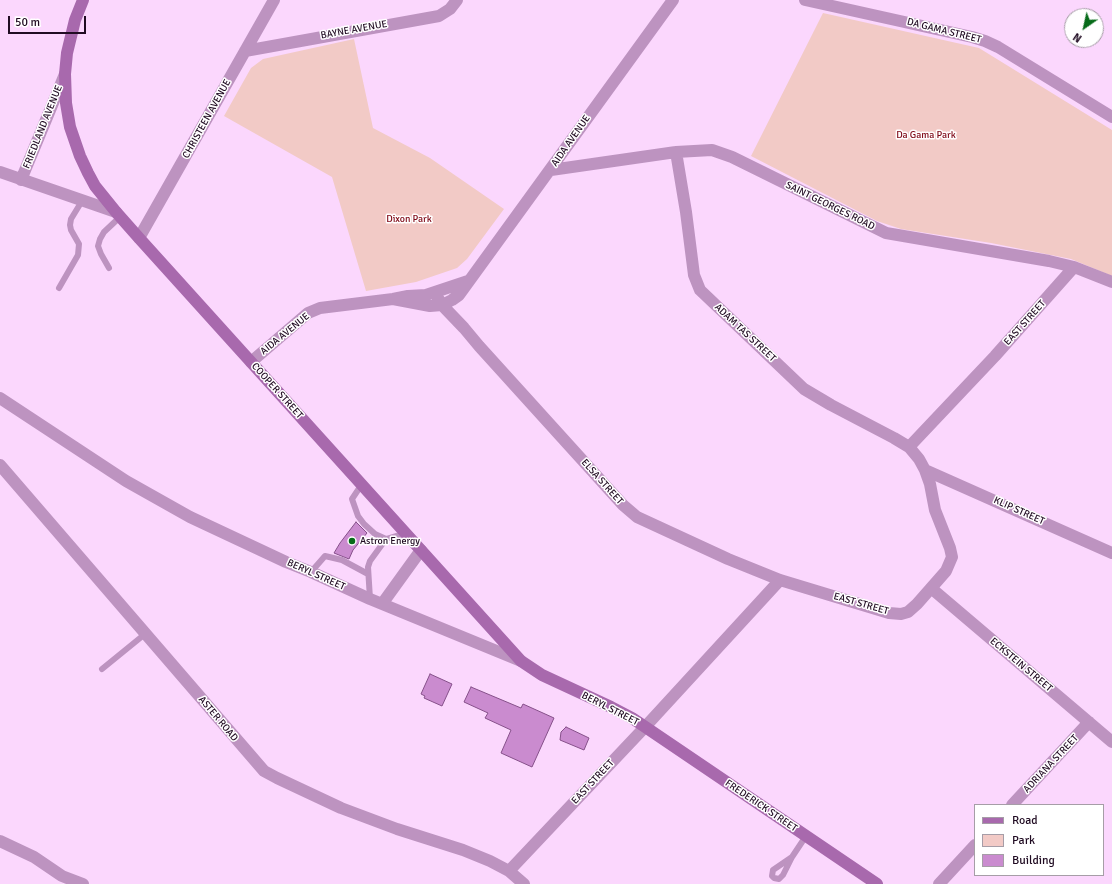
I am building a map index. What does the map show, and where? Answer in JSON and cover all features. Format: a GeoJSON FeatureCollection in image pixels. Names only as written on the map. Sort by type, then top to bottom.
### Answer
{"type":"FeatureCollection","features":[{"type":"Feature","properties":{"kind":"main road","name":"FRIEDLAND AVENUE"},"geometry":{"type":"LineString","coordinates":[[83,0],[72,31],[67,53],[65,74],[66,103],[70,127],[88,173],[95,186],[118,215]]}},
{"type":"Feature","properties":{"kind":"main road","name":"COOPER STREET"},"geometry":{"type":"LineString","coordinates":[[118,215],[521,661]]}},
{"type":"Feature","properties":{"kind":"main road","name":"BERYL STREET"},"geometry":{"type":"LineString","coordinates":[[521,661],[542,675],[611,706],[645,727]]}},
{"type":"Feature","properties":{"kind":"main road","name":"FREDERICK STREET"},"geometry":{"type":"LineString","coordinates":[[645,727],[877,884]]}},
{"type":"Feature","properties":{"kind":"street","name":"CHRISTEEN AVENUE"},"geometry":{"type":"LineString","coordinates":[[139,238],[274,0]]}},
{"type":"Feature","properties":{"kind":"street","name":"BAYNE AVENUE"},"geometry":{"type":"LineString","coordinates":[[245,50],[438,16],[450,9],[457,0]]}},
{"type":"Feature","properties":{"kind":"street","name":"AIDA AVENUE"},"geometry":{"type":"LineString","coordinates":[[393,299],[421,305],[447,302],[459,295],[550,170],[610,84],[673,0]]}},
{"type":"Feature","properties":{"kind":"street","name":"DA GAMA STREET"},"geometry":{"type":"LineString","coordinates":[[805,0],[972,37],[984,41],[998,47],[1112,117]]}},
{"type":"Feature","properties":{"kind":"street","name":"FRIEDLAND AVENUE"},"geometry":{"type":"LineString","coordinates":[[21,180],[65,74]]}},
{"type":"Feature","properties":{"kind":"street","name":"SAINT GEORGES ROAD"},"geometry":{"type":"LineString","coordinates":[[550,170],[676,152],[712,150],[722,153],[886,233],[1049,261],[1074,267],[1112,282]]}},
{"type":"Feature","properties":{"kind":"street","name":"ADAM TAS STREET"},"geometry":{"type":"LineString","coordinates":[[676,152],[686,212],[694,275],[700,290],[812,395],[909,447]]}},
{"type":"Feature","properties":{"kind":"street","name":"COOPER STREET"},"geometry":{"type":"LineString","coordinates":[[0,172],[118,215]]}},
{"type":"Feature","properties":{"kind":"street","name":"EAST STREET"},"geometry":{"type":"LineString","coordinates":[[509,871],[645,727],[780,580],[895,614],[901,614],[912,609],[946,570],[952,557],[935,510],[930,484],[925,470],[919,459],[909,447],[995,356],[1074,267]]}},
{"type":"Feature","properties":{"kind":"street","name":"AIDA AVENUE"},"geometry":{"type":"LineString","coordinates":[[251,362],[308,313],[320,308],[393,299],[440,291],[468,281]]}},
{"type":"Feature","properties":{"kind":"street","name":"ELSA STREET"},"geometry":{"type":"LineString","coordinates":[[440,291],[464,328],[479,346],[632,514],[659,528],[755,571],[780,580]]}},
{"type":"Feature","properties":{"kind":"street","name":"BERYL STREET"},"geometry":{"type":"LineString","coordinates":[[0,398],[126,481],[190,517],[370,599],[521,661]]}},
{"type":"Feature","properties":{"kind":"street","name":"ASTER ROAD"},"geometry":{"type":"LineString","coordinates":[[0,465],[264,771],[341,808],[397,829],[463,850],[490,861],[509,871],[524,884]]}},
{"type":"Feature","properties":{"kind":"street","name":"KLIP STREET"},"geometry":{"type":"LineString","coordinates":[[925,470],[1112,552]]}},
{"type":"Feature","properties":{"kind":"street"},"geometry":{"type":"LineString","coordinates":[[382,604],[421,550]]}},
{"type":"Feature","properties":{"kind":"street","name":"ECKSTEIN STREET"},"geometry":{"type":"LineString","coordinates":[[931,588],[1112,742]]}},
{"type":"Feature","properties":{"kind":"street","name":"ADRIANA STREET"},"geometry":{"type":"LineString","coordinates":[[1013,804],[1089,722]]}},
{"type":"Feature","properties":{"kind":"street"},"geometry":{"type":"LineString","coordinates":[[0,841],[34,857],[62,876],[83,884]]}},
{"type":"Feature","properties":{"kind":"street"},"geometry":{"type":"LineString","coordinates":[[939,884],[974,846]]}},
{"type":"Feature","properties":{"kind":"lane"},"geometry":{"type":"LineString","coordinates":[[59,288],[78,255],[79,244],[71,230],[70,225],[71,219],[82,201]]}},
{"type":"Feature","properties":{"kind":"lane"},"geometry":{"type":"LineString","coordinates":[[109,268],[98,246],[104,232],[118,215]]}},
{"type":"Feature","properties":{"kind":"lane"},"geometry":{"type":"LineString","coordinates":[[362,484],[352,499],[358,516],[375,534],[386,540]]}},
{"type":"Feature","properties":{"kind":"lane"},"geometry":{"type":"LineString","coordinates":[[370,599],[368,567],[370,561],[386,540],[406,533]]}},
{"type":"Feature","properties":{"kind":"lane"},"geometry":{"type":"LineString","coordinates":[[311,572],[325,556],[342,560],[368,574]]}},
{"type":"Feature","properties":{"kind":"lane"},"geometry":{"type":"LineString","coordinates":[[102,669],[145,634]]}},
{"type":"Feature","properties":{"kind":"lane"},"geometry":{"type":"LineString","coordinates":[[792,857],[806,836]]}},
{"type":"Feature","properties":{"kind":"green space","name":"Da Gama Park"},"geometry":{"type":"Polygon","coordinates":[[[823,13],[979,48],[1112,130],[1112,276],[1071,259],[991,243],[901,229],[877,221],[751,156],[823,13]]]}},
{"type":"Feature","properties":{"kind":"green space","name":"Dixon Park"},"geometry":{"type":"Polygon","coordinates":[[[354,39],[373,128],[430,158],[504,209],[467,259],[457,268],[416,282],[366,291],[332,177],[224,116],[251,68],[263,59],[354,39]]]}},
{"type":"Feature","properties":{"kind":"building"},"geometry":{"type":"Polygon","coordinates":[[[356,522],[367,533],[353,550],[349,559],[334,553],[340,543],[356,522]]]}},
{"type":"Feature","properties":{"kind":"building"},"geometry":{"type":"Polygon","coordinates":[[[430,674],[452,684],[442,706],[424,698],[425,696],[421,694],[430,674]]]}},
{"type":"Feature","properties":{"kind":"building"},"geometry":{"type":"Polygon","coordinates":[[[471,687],[521,708],[523,704],[554,718],[532,767],[501,753],[511,730],[485,718],[488,713],[464,702],[471,687]]]}},
{"type":"Feature","properties":{"kind":"building"},"geometry":{"type":"Polygon","coordinates":[[[566,727],[589,738],[584,750],[560,740],[561,732],[566,727]]]}},
{"type":"Feature","properties":{"kind":"place","name":"Astron Energy"},"geometry":{"type":"Point","coordinates":[352,541]}}]}
